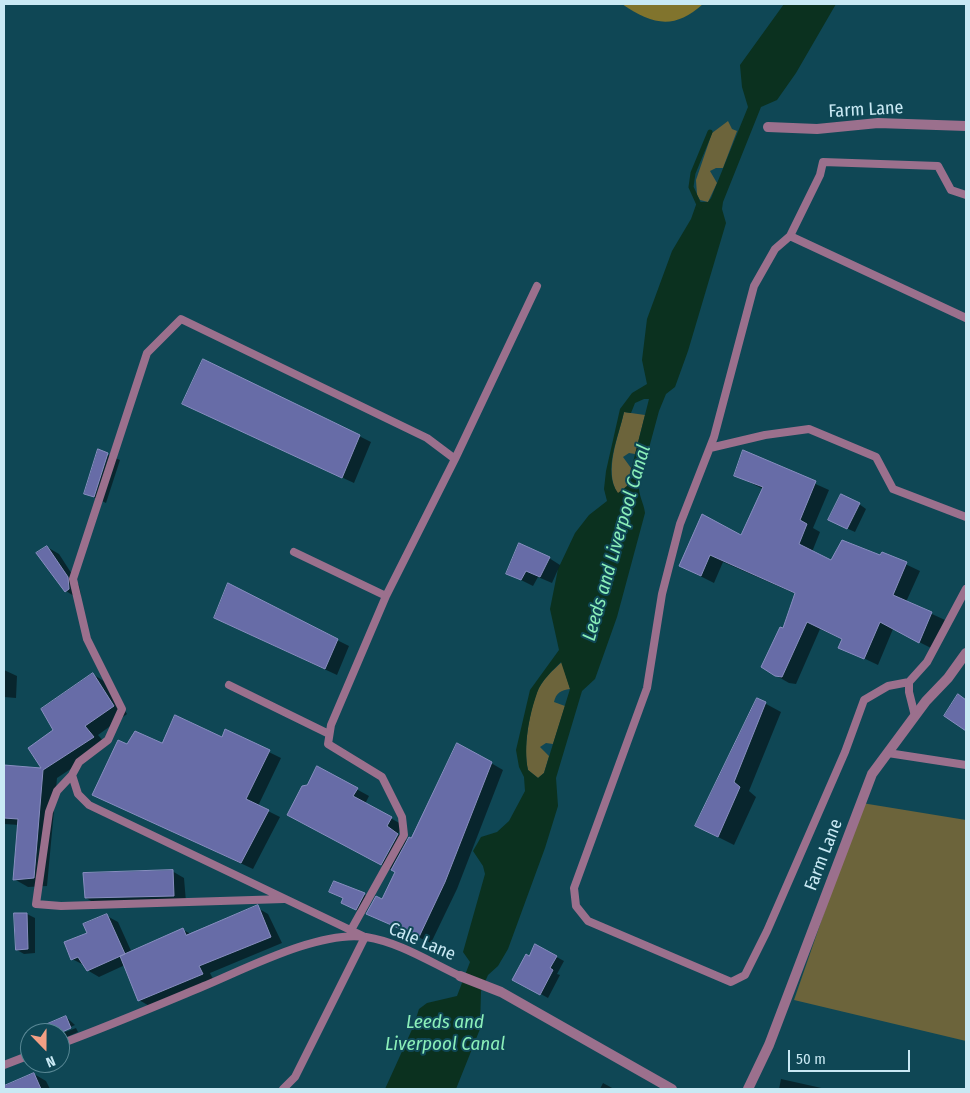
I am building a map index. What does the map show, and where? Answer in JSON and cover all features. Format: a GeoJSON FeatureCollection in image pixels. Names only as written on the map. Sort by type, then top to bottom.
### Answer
{"type":"FeatureCollection","features":[{"type":"Feature","properties":{"kind":"street","name":"Farm Lane"},"geometry":{"type":"LineString","coordinates":[[768,127],[817,129],[878,123],[966,126]]}},
{"type":"Feature","properties":{"kind":"street","name":"Farm Lane"},"geometry":{"type":"LineString","coordinates":[[748,1089],[769,1045],[872,774],[915,716],[966,653]]}},
{"type":"Feature","properties":{"kind":"street","name":"Cale Lane"},"geometry":{"type":"LineString","coordinates":[[460,976],[499,991],[672,1089]]}},
{"type":"Feature","properties":{"kind":"lane"},"geometry":{"type":"LineString","coordinates":[[966,196],[952,190],[938,166],[823,162],[820,175],[790,236],[775,248],[754,286],[710,448],[680,524],[662,594],[647,688],[574,888],[576,906],[588,921],[731,982],[744,975],[778,904],[844,752],[864,700],[888,686],[909,682],[927,662],[966,589]]}},
{"type":"Feature","properties":{"kind":"lane"},"geometry":{"type":"LineString","coordinates":[[790,236],[966,318]]}},
{"type":"Feature","properties":{"kind":"lane"},"geometry":{"type":"LineString","coordinates":[[351,930],[404,835],[402,817],[382,777],[328,744],[331,725],[386,596],[538,286]]}},
{"type":"Feature","properties":{"kind":"lane"},"geometry":{"type":"LineString","coordinates":[[286,899],[61,906],[36,904],[49,812],[57,791],[72,775],[79,762],[108,740],[122,709],[87,638],[73,579],[147,353],[181,319],[427,438],[454,459]]}},
{"type":"Feature","properties":{"kind":"lane"},"geometry":{"type":"LineString","coordinates":[[710,448],[765,434],[809,430],[876,457],[893,489],[966,517]]}},
{"type":"Feature","properties":{"kind":"lane"},"geometry":{"type":"LineString","coordinates":[[294,552],[386,596]]}},
{"type":"Feature","properties":{"kind":"lane"},"geometry":{"type":"LineString","coordinates":[[909,682],[909,692],[915,716]]}},
{"type":"Feature","properties":{"kind":"lane"},"geometry":{"type":"LineString","coordinates":[[229,685],[330,734]]}},
{"type":"Feature","properties":{"kind":"lane"},"geometry":{"type":"LineString","coordinates":[[888,753],[966,765]]}},
{"type":"Feature","properties":{"kind":"lane"},"geometry":{"type":"LineString","coordinates":[[72,775],[78,794],[89,806],[365,937],[295,1077],[283,1089]]}},
{"type":"Feature","properties":{"kind":"lane","name":"Cale Lane"},"geometry":{"type":"LineString","coordinates":[[70,1040],[290,950],[336,937],[365,937],[398,946],[460,976]]}},
{"type":"Feature","properties":{"kind":"lane"},"geometry":{"type":"LineString","coordinates":[[4,1065],[20,1059]]}},
{"type":"Feature","properties":{"kind":"shaded area"},"geometry":{"type":"Polygon","coordinates":[[[622,4],[703,4],[682,18],[663,22],[644,17],[622,4]]]}},
{"type":"Feature","properties":{"kind":"shaded area"},"geometry":{"type":"Polygon","coordinates":[[[728,121],[732,129],[737,131],[723,168],[716,168],[710,171],[717,183],[708,202],[700,200],[697,195],[696,180],[712,133],[728,121]]]}},
{"type":"Feature","properties":{"kind":"shaded area"},"geometry":{"type":"Polygon","coordinates":[[[624,412],[645,415],[635,454],[629,453],[623,457],[631,468],[627,486],[618,494],[612,475],[612,464],[624,412]]]}},
{"type":"Feature","properties":{"kind":"shaded area"},"geometry":{"type":"Polygon","coordinates":[[[562,662],[570,689],[559,692],[556,696],[554,702],[565,706],[553,744],[546,743],[540,747],[549,756],[544,773],[538,778],[528,770],[526,752],[529,721],[539,688],[562,662]]]}},
{"type":"Feature","properties":{"kind":"shaded area"},"geometry":{"type":"Polygon","coordinates":[[[862,803],[966,820],[966,1041],[794,1000],[862,803]]]}},
{"type":"Feature","properties":{"kind":"water","name":"Leeds and Liverpool Canal"},"geometry":{"type":"Polygon","coordinates":[[[784,4],[836,4],[796,73],[777,100],[761,107],[723,202],[722,209],[726,223],[688,351],[675,387],[666,394],[659,411],[639,485],[645,513],[617,617],[595,679],[582,691],[556,778],[558,806],[545,848],[508,949],[498,966],[488,975],[481,991],[480,1029],[456,1089],[385,1089],[414,1025],[419,1009],[427,1003],[457,996],[470,962],[463,952],[485,874],[483,866],[473,851],[481,837],[497,832],[509,821],[525,791],[524,777],[519,767],[516,750],[530,690],[559,650],[550,609],[558,569],[575,533],[589,515],[607,501],[604,489],[606,471],[620,409],[632,393],[647,384],[642,360],[647,319],[672,251],[691,219],[697,202],[708,202],[711,198],[748,107],[742,87],[740,65],[784,4]],[[649,399],[635,403],[631,413],[624,412],[613,453],[611,474],[613,484],[618,493],[627,486],[649,399]],[[561,662],[541,684],[529,721],[526,751],[528,770],[538,778],[544,773],[570,689],[561,662]]]}},
{"type":"Feature","properties":{"kind":"building"},"geometry":{"type":"Polygon","coordinates":[[[203,359],[360,435],[342,478],[182,404],[203,359]]]}},
{"type":"Feature","properties":{"kind":"building"},"geometry":{"type":"Polygon","coordinates":[[[98,449],[108,453],[94,497],[84,494],[98,449]]]}},
{"type":"Feature","properties":{"kind":"building"},"geometry":{"type":"Polygon","coordinates":[[[743,450],[816,481],[800,520],[807,524],[799,544],[831,560],[842,540],[880,555],[882,552],[907,562],[893,595],[932,612],[919,643],[880,622],[864,659],[838,648],[842,639],[807,622],[782,677],[775,676],[761,667],[780,627],[783,628],[795,593],[710,555],[701,576],[679,566],[702,514],[741,535],[763,487],[734,476],[743,450]]]}},
{"type":"Feature","properties":{"kind":"building"},"geometry":{"type":"Polygon","coordinates":[[[841,494],[860,503],[847,529],[828,520],[841,494]]]}},
{"type":"Feature","properties":{"kind":"building"},"geometry":{"type":"Polygon","coordinates":[[[519,543],[550,557],[540,577],[526,571],[521,580],[506,574],[519,543]]]}},
{"type":"Feature","properties":{"kind":"building"},"geometry":{"type":"Polygon","coordinates":[[[47,546],[68,577],[69,589],[65,592],[36,553],[47,546]]]}},
{"type":"Feature","properties":{"kind":"building"},"geometry":{"type":"Polygon","coordinates":[[[228,583],[338,639],[325,669],[214,618],[228,583]]]}},
{"type":"Feature","properties":{"kind":"building"},"geometry":{"type":"Polygon","coordinates":[[[93,673],[114,706],[85,726],[94,737],[43,770],[34,878],[13,880],[18,819],[4,818],[4,765],[41,768],[28,748],[53,730],[41,709],[93,673]]]}},
{"type":"Feature","properties":{"kind":"building"},"geometry":{"type":"Polygon","coordinates":[[[958,694],[966,700],[966,731],[944,716],[958,694]]]}},
{"type":"Feature","properties":{"kind":"building"},"geometry":{"type":"Polygon","coordinates":[[[757,698],[766,702],[734,782],[740,787],[718,837],[695,826],[757,698]]]}},
{"type":"Feature","properties":{"kind":"building"},"geometry":{"type":"Polygon","coordinates":[[[175,715],[222,737],[225,729],[270,750],[246,799],[269,810],[241,863],[92,795],[118,740],[127,744],[135,731],[162,743],[175,715]]]}},
{"type":"Feature","properties":{"kind":"building"},"geometry":{"type":"Polygon","coordinates":[[[457,743],[492,762],[445,882],[419,937],[366,914],[376,896],[382,899],[395,872],[391,870],[409,837],[411,838],[457,743]]]}},
{"type":"Feature","properties":{"kind":"building"},"geometry":{"type":"Polygon","coordinates":[[[317,766],[358,788],[353,796],[392,817],[387,826],[398,834],[381,865],[287,815],[302,786],[307,785],[317,766]]]}},
{"type":"Feature","properties":{"kind":"building"},"geometry":{"type":"Polygon","coordinates":[[[173,870],[174,896],[85,898],[83,873],[173,870]]]}},
{"type":"Feature","properties":{"kind":"building"},"geometry":{"type":"Polygon","coordinates":[[[334,881],[365,893],[356,910],[341,903],[343,898],[329,892],[334,881]]]}},
{"type":"Feature","properties":{"kind":"building"},"geometry":{"type":"Polygon","coordinates":[[[258,905],[271,937],[199,966],[203,974],[138,1001],[120,956],[183,928],[186,935],[258,905]]]}},
{"type":"Feature","properties":{"kind":"building"},"geometry":{"type":"Polygon","coordinates":[[[14,913],[27,913],[28,949],[16,950],[14,913]]]}},
{"type":"Feature","properties":{"kind":"building"},"geometry":{"type":"Polygon","coordinates":[[[107,914],[125,954],[87,971],[78,957],[71,960],[64,942],[87,933],[83,924],[107,914]]]}},
{"type":"Feature","properties":{"kind":"building"},"geometry":{"type":"Polygon","coordinates":[[[535,944],[557,956],[550,968],[553,970],[540,995],[512,980],[526,954],[529,956],[535,944]]]}},
{"type":"Feature","properties":{"kind":"building"},"geometry":{"type":"Polygon","coordinates":[[[66,1016],[69,1023],[50,1023],[66,1016]]]}},
{"type":"Feature","properties":{"kind":"building"},"geometry":{"type":"Polygon","coordinates":[[[34,1073],[41,1089],[4,1089],[4,1086],[34,1073]]]}},
{"type":"Feature","properties":{"kind":"waterway"},"geometry":{"type":"LineString","coordinates":[[700,207],[691,187],[693,173],[710,132]]}}]}
